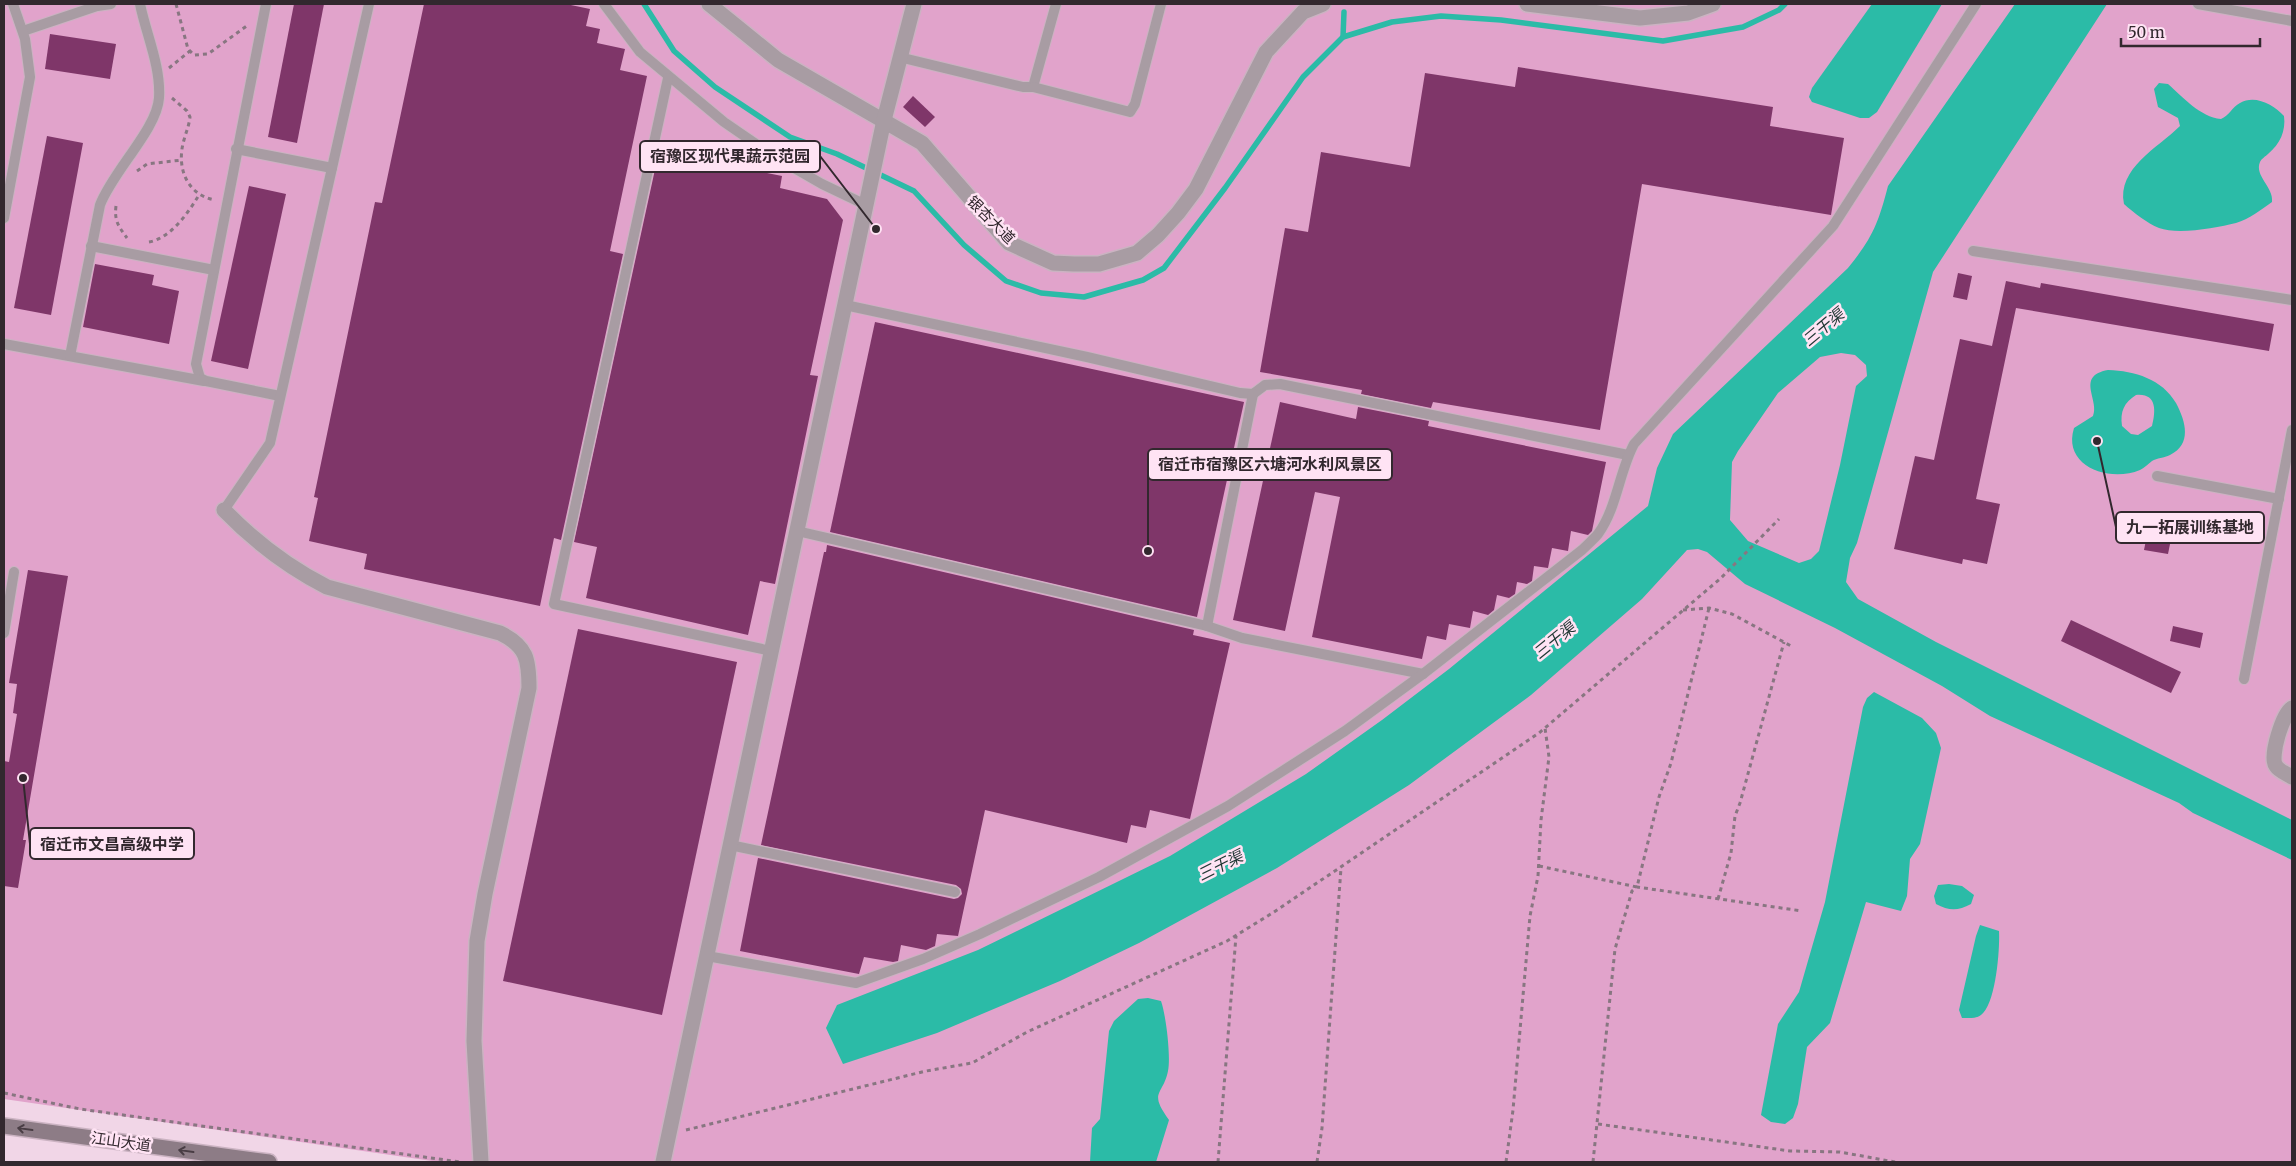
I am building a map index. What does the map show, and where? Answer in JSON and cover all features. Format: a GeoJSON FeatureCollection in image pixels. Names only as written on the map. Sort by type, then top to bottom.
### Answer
{"type":"FeatureCollection","features":[{"type":"Feature","properties":{"kind":"main road","name":"江山大道"},"geometry":{"type":"LineString","coordinates":[[4,1126],[269,1162]]}},
{"type":"Feature","properties":{"kind":"street","name":"银杏大道"},"geometry":{"type":"LineString","coordinates":[[708,4],[778,60],[883,125],[922,143],[1009,243],[1053,263],[1099,264],[1137,253],[1158,235],[1178,213],[1196,189],[1266,52],[1303,12],[1323,4]]}},
{"type":"Feature","properties":{"kind":"street"},"geometry":{"type":"LineString","coordinates":[[663,1162],[883,125],[914,4]]}},
{"type":"Feature","properties":{"kind":"street"},"geometry":{"type":"LineString","coordinates":[[1527,4],[1640,18],[1688,13],[1713,4]]}},
{"type":"Feature","properties":{"kind":"street"},"geometry":{"type":"LineString","coordinates":[[224,510],[248,534],[301,574],[327,587],[500,633],[512,639],[524,651],[529,666],[529,688],[485,894],[476,960],[474,1041],[481,1162]]}},
{"type":"Feature","properties":{"kind":"street"},"geometry":{"type":"LineString","coordinates":[[2292,708],[2286,713],[2274,751],[2273,762],[2276,768],[2292,777]]}},
{"type":"Feature","properties":{"kind":"lane"},"geometry":{"type":"LineString","coordinates":[[4,218],[30,77],[23,31],[13,4]]}},
{"type":"Feature","properties":{"kind":"lane"},"geometry":{"type":"LineString","coordinates":[[23,31],[97,5],[110,4]]}},
{"type":"Feature","properties":{"kind":"lane"},"geometry":{"type":"LineString","coordinates":[[70,356],[104,194],[155,116],[158,90],[155,62],[140,4]]}},
{"type":"Feature","properties":{"kind":"lane"},"geometry":{"type":"LineString","coordinates":[[206,381],[200,378],[196,364],[236,149],[266,4]]}},
{"type":"Feature","properties":{"kind":"lane"},"geometry":{"type":"LineString","coordinates":[[224,510],[270,443],[369,4]]}},
{"type":"Feature","properties":{"kind":"lane"},"geometry":{"type":"LineString","coordinates":[[604,4],[640,52],[668,78],[724,122],[822,184],[866,205]]}},
{"type":"Feature","properties":{"kind":"lane"},"geometry":{"type":"LineString","coordinates":[[1033,87],[1056,4]]}},
{"type":"Feature","properties":{"kind":"lane"},"geometry":{"type":"LineString","coordinates":[[899,57],[1024,87],[1033,87],[1130,112],[1135,104],[1162,4]]}},
{"type":"Feature","properties":{"kind":"lane"},"geometry":{"type":"LineString","coordinates":[[707,956],[856,983],[923,959],[1099,877],[1228,806],[1345,731],[1423,674],[1582,550],[1598,534],[1610,514],[1628,455],[1634,444],[1834,226],[1976,4]]}},
{"type":"Feature","properties":{"kind":"lane"},"geometry":{"type":"LineString","coordinates":[[2198,4],[2292,21]]}},
{"type":"Feature","properties":{"kind":"lane"},"geometry":{"type":"LineString","coordinates":[[668,78],[554,604],[770,651]]}},
{"type":"Feature","properties":{"kind":"lane"},"geometry":{"type":"LineString","coordinates":[[236,149],[332,168]]}},
{"type":"Feature","properties":{"kind":"lane"},"geometry":{"type":"LineString","coordinates":[[92,246],[214,270]]}},
{"type":"Feature","properties":{"kind":"lane"},"geometry":{"type":"LineString","coordinates":[[1973,251],[2292,300]]}},
{"type":"Feature","properties":{"kind":"lane"},"geometry":{"type":"LineString","coordinates":[[845,305],[1087,357],[1240,393],[1253,394],[1265,385],[1280,384],[1628,455]]}},
{"type":"Feature","properties":{"kind":"lane"},"geometry":{"type":"LineString","coordinates":[[4,344],[280,396]]}},
{"type":"Feature","properties":{"kind":"lane"},"geometry":{"type":"LineString","coordinates":[[1208,626],[1253,394]]}},
{"type":"Feature","properties":{"kind":"lane"},"geometry":{"type":"LineString","coordinates":[[2244,679],[2292,430]]}},
{"type":"Feature","properties":{"kind":"lane"},"geometry":{"type":"LineString","coordinates":[[2157,476],[2279,499]]}},
{"type":"Feature","properties":{"kind":"lane"},"geometry":{"type":"LineString","coordinates":[[797,531],[1208,626],[1242,638],[1423,674]]}},
{"type":"Feature","properties":{"kind":"lane"},"geometry":{"type":"LineString","coordinates":[[4,633],[14,572]]}},
{"type":"Feature","properties":{"kind":"lane"},"geometry":{"type":"LineString","coordinates":[[730,845],[955,892]]}},
{"type":"Feature","properties":{"kind":"path"},"geometry":{"type":"LineString","coordinates":[[176,4],[190,51],[194,55],[208,54],[240,29],[263,20]]}},
{"type":"Feature","properties":{"kind":"path"},"geometry":{"type":"LineString","coordinates":[[157,78],[190,51]]}},
{"type":"Feature","properties":{"kind":"path"},"geometry":{"type":"LineString","coordinates":[[158,90],[179,104],[190,117],[188,131],[184,138],[182,160],[189,184],[199,195],[226,202]]}},
{"type":"Feature","properties":{"kind":"path"},"geometry":{"type":"LineString","coordinates":[[134,174],[147,164],[182,160]]}},
{"type":"Feature","properties":{"kind":"path"},"geometry":{"type":"LineString","coordinates":[[118,199],[116,219],[118,228],[127,237],[130,254],[142,244],[152,242],[163,236],[179,222],[199,195]]}},
{"type":"Feature","properties":{"kind":"path"},"geometry":{"type":"LineString","coordinates":[[668,1135],[926,1070],[972,1063],[1027,1032],[1236,936],[1341,868],[1545,728],[1721,578],[1779,519]]}},
{"type":"Feature","properties":{"kind":"path"},"geometry":{"type":"LineString","coordinates":[[1682,610],[1709,608],[1732,614],[1793,647]]}},
{"type":"Feature","properties":{"kind":"path"},"geometry":{"type":"LineString","coordinates":[[1593,1162],[1616,949],[1632,891],[1637,887],[1659,797],[1671,763],[1709,608]]}},
{"type":"Feature","properties":{"kind":"path"},"geometry":{"type":"LineString","coordinates":[[1718,899],[1732,853],[1735,816],[1740,804],[1784,642]]}},
{"type":"Feature","properties":{"kind":"path"},"geometry":{"type":"LineString","coordinates":[[1506,1162],[1513,1110],[1530,916],[1539,866],[1541,820],[1549,757],[1545,728]]}},
{"type":"Feature","properties":{"kind":"path"},"geometry":{"type":"LineString","coordinates":[[1539,866],[1637,887],[1802,911]]}},
{"type":"Feature","properties":{"kind":"path"},"geometry":{"type":"LineString","coordinates":[[1317,1162],[1322,1128],[1341,868]]}},
{"type":"Feature","properties":{"kind":"path"},"geometry":{"type":"LineString","coordinates":[[1218,1162],[1236,936]]}},
{"type":"Feature","properties":{"kind":"path"},"geometry":{"type":"LineString","coordinates":[[4,1093],[80,1109],[460,1162]]}},
{"type":"Feature","properties":{"kind":"path"},"geometry":{"type":"LineString","coordinates":[[1598,1124],[1790,1151],[1840,1152],[1895,1162]]}},
{"type":"Feature","properties":{"kind":"shaded area"},"geometry":{"type":"Polygon","coordinates":[[[4,4],[2292,4],[2292,1162],[439,1162],[4,1099],[4,4]]]}},
{"type":"Feature","properties":{"kind":"water"},"geometry":{"type":"Polygon","coordinates":[[[1872,4],[1942,4],[1877,112],[1869,118],[1860,118],[1812,102],[1809,97],[1812,88],[1872,4]]]}},
{"type":"Feature","properties":{"kind":"water","name":"三干渠"},"geometry":{"type":"Polygon","coordinates":[[[2015,4],[2107,4],[1933,272],[1857,543],[1850,558],[1846,582],[1858,599],[1936,642],[2292,820],[2292,860],[2193,813],[2179,803],[1990,716],[1942,686],[1835,628],[1745,584],[1707,552],[1698,549],[1687,550],[1642,599],[1531,695],[1409,785],[1277,868],[1139,943],[1060,981],[937,1033],[843,1064],[826,1028],[837,1005],[978,950],[1170,856],[1306,774],[1449,669],[1648,506],[1657,468],[1673,434],[1848,268],[1874,230],[1888,186],[2015,4]],[[1841,353],[1820,357],[1778,393],[1732,462],[1730,520],[1748,541],[1799,563],[1811,559],[1819,551],[1840,465],[1856,386],[1867,376],[1866,365],[1855,355],[1841,353]]]}},
{"type":"Feature","properties":{"kind":"water"},"geometry":{"type":"Polygon","coordinates":[[[2159,83],[2168,84],[2192,106],[2213,117],[2221,119],[2237,105],[2252,100],[2258,100],[2270,105],[2284,116],[2284,127],[2281,137],[2276,146],[2261,161],[2259,167],[2270,191],[2272,202],[2250,217],[2236,223],[2208,229],[2186,231],[2159,228],[2141,218],[2124,204],[2123,191],[2133,169],[2180,126],[2178,118],[2158,107],[2154,89],[2159,83]]]}},
{"type":"Feature","properties":{"kind":"water"},"geometry":{"type":"Polygon","coordinates":[[[2108,370],[2128,372],[2147,378],[2163,388],[2176,403],[2182,418],[2185,432],[2182,445],[2168,456],[2152,461],[2140,470],[2128,473],[2102,472],[2091,468],[2081,461],[2075,452],[2072,441],[2074,428],[2093,416],[2094,403],[2091,383],[2093,377],[2098,373],[2108,370]],[[2136,395],[2132,398],[2122,412],[2122,426],[2131,434],[2138,435],[2152,426],[2153,404],[2148,397],[2136,395]]]}},
{"type":"Feature","properties":{"kind":"water"},"geometry":{"type":"Polygon","coordinates":[[[1874,692],[1922,718],[1936,733],[1941,748],[1920,844],[1910,859],[1907,896],[1901,911],[1866,902],[1830,1023],[1807,1047],[1798,1104],[1793,1118],[1785,1124],[1771,1122],[1761,1115],[1778,1024],[1799,992],[1825,902],[1863,707],[1867,698],[1874,692]]]}},
{"type":"Feature","properties":{"kind":"water"},"geometry":{"type":"Polygon","coordinates":[[[1938,885],[1962,886],[1974,895],[1971,904],[1954,909],[1936,904],[1934,896],[1938,885]]]}},
{"type":"Feature","properties":{"kind":"water"},"geometry":{"type":"Polygon","coordinates":[[[1980,925],[1999,931],[1998,963],[1994,988],[1986,1009],[1981,1015],[1974,1018],[1962,1018],[1959,1010],[1980,925]]]}},
{"type":"Feature","properties":{"kind":"water"},"geometry":{"type":"Polygon","coordinates":[[[1148,998],[1161,1001],[1165,1016],[1169,1065],[1166,1079],[1158,1098],[1159,1104],[1169,1120],[1156,1162],[1090,1162],[1092,1128],[1100,1119],[1109,1031],[1114,1021],[1138,999],[1148,998]]]}},
{"type":"Feature","properties":{"kind":"building"},"geometry":{"type":"Polygon","coordinates":[[[294,4],[324,4],[297,143],[268,137],[294,4]]]}},
{"type":"Feature","properties":{"kind":"building"},"geometry":{"type":"Polygon","coordinates":[[[424,4],[566,4],[590,9],[586,26],[600,29],[597,43],[625,49],[620,70],[647,76],[610,251],[623,254],[561,540],[554,538],[540,606],[364,569],[367,554],[309,541],[318,498],[314,497],[375,202],[382,203],[424,4]]]}},
{"type":"Feature","properties":{"kind":"building"},"geometry":{"type":"Polygon","coordinates":[[[50,34],[116,44],[110,79],[45,69],[50,34]]]}},
{"type":"Feature","properties":{"kind":"building"},"geometry":{"type":"Polygon","coordinates":[[[1518,67],[1773,107],[1770,126],[1844,138],[1831,215],[1642,184],[1600,430],[1433,402],[1431,408],[1361,394],[1362,390],[1260,372],[1285,228],[1308,232],[1321,152],[1410,167],[1425,73],[1515,87],[1518,67]]]}},
{"type":"Feature","properties":{"kind":"building"},"geometry":{"type":"Polygon","coordinates":[[[913,96],[935,117],[925,127],[903,107],[913,96]]]}},
{"type":"Feature","properties":{"kind":"building"},"geometry":{"type":"Polygon","coordinates":[[[47,136],[83,143],[51,315],[14,308],[47,136]]]}},
{"type":"Feature","properties":{"kind":"building"},"geometry":{"type":"Polygon","coordinates":[[[659,151],[782,176],[780,188],[827,199],[843,220],[810,375],[818,376],[775,584],[760,581],[748,635],[586,598],[597,547],[574,542],[659,151]]]}},
{"type":"Feature","properties":{"kind":"building"},"geometry":{"type":"Polygon","coordinates":[[[249,186],[286,194],[248,369],[211,361],[249,186]]]}},
{"type":"Feature","properties":{"kind":"building"},"geometry":{"type":"Polygon","coordinates":[[[95,264],[154,275],[152,285],[179,291],[169,344],[83,327],[95,264]]]}},
{"type":"Feature","properties":{"kind":"building"},"geometry":{"type":"Polygon","coordinates":[[[1958,273],[1972,276],[1967,300],[1953,297],[1958,273]]]}},
{"type":"Feature","properties":{"kind":"building"},"geometry":{"type":"Polygon","coordinates":[[[2006,281],[2040,288],[2041,283],[2274,324],[2269,351],[2016,308],[1976,499],[2000,504],[1987,564],[1963,559],[1962,564],[1894,549],[1915,456],[1934,460],[1960,339],[1992,346],[2006,281]]]}},
{"type":"Feature","properties":{"kind":"building"},"geometry":{"type":"Polygon","coordinates":[[[875,322],[1244,402],[1197,617],[830,532],[875,322]]]}},
{"type":"Feature","properties":{"kind":"building"},"geometry":{"type":"Polygon","coordinates":[[[1280,402],[1356,419],[1358,407],[1429,421],[1428,426],[1606,462],[1592,531],[1588,535],[1571,531],[1568,551],[1552,548],[1548,568],[1534,566],[1532,581],[1527,584],[1517,582],[1515,594],[1509,598],[1497,595],[1494,610],[1488,615],[1473,611],[1470,628],[1449,624],[1446,640],[1427,636],[1422,659],[1312,637],[1340,497],[1315,492],[1285,631],[1233,620],[1280,402]]]}},
{"type":"Feature","properties":{"kind":"building"},"geometry":{"type":"Polygon","coordinates":[[[2149,525],[2173,529],[2168,554],[2144,550],[2149,525]]]}},
{"type":"Feature","properties":{"kind":"building"},"geometry":{"type":"Polygon","coordinates":[[[827,545],[1194,630],[1193,635],[1230,643],[1190,819],[1150,810],[1146,828],[1131,825],[1127,843],[985,810],[958,936],[937,934],[935,946],[926,950],[901,945],[898,961],[893,962],[864,957],[859,974],[740,951],[758,858],[954,899],[962,894],[961,889],[956,885],[761,845],[827,545]]]}},
{"type":"Feature","properties":{"kind":"building"},"geometry":{"type":"Polygon","coordinates":[[[28,570],[68,576],[23,840],[26,840],[18,888],[4,886],[4,761],[9,762],[17,714],[13,713],[17,684],[9,683],[28,570]]]}},
{"type":"Feature","properties":{"kind":"building"},"geometry":{"type":"Polygon","coordinates":[[[2071,620],[2181,672],[2171,693],[2061,641],[2071,620]]]}},
{"type":"Feature","properties":{"kind":"building"},"geometry":{"type":"Polygon","coordinates":[[[2173,626],[2203,633],[2200,648],[2170,641],[2173,626]]]}},
{"type":"Feature","properties":{"kind":"building"},"geometry":{"type":"Polygon","coordinates":[[[578,629],[737,662],[662,1015],[503,981],[578,629]]]}},
{"type":"Feature","properties":{"kind":"waterway"},"geometry":{"type":"LineString","coordinates":[[644,4],[674,51],[715,87],[790,137],[837,154],[914,191],[964,245],[1006,281],[1041,293],[1084,297],[1143,280],[1164,268],[1225,188],[1303,77],[1343,37],[1392,22],[1441,16],[1501,20],[1663,41],[1743,27],[1779,10],[1785,4]]}},
{"type":"Feature","properties":{"kind":"waterway"},"geometry":{"type":"LineString","coordinates":[[1343,37],[1344,12]]}},
{"type":"Feature","properties":{"kind":"place","name":"宿豫区现代果蔬示范园"},"geometry":{"type":"Point","coordinates":[876,229]}},
{"type":"Feature","properties":{"kind":"place","name":"九一拓展训练基地"},"geometry":{"type":"Point","coordinates":[2097,441]}},
{"type":"Feature","properties":{"kind":"place","name":"宿迁市宿豫区六塘河水利风景区"},"geometry":{"type":"Point","coordinates":[1148,551]}},
{"type":"Feature","properties":{"kind":"place","name":"宿迁市文昌高级中学"},"geometry":{"type":"Point","coordinates":[23,778]}}]}
